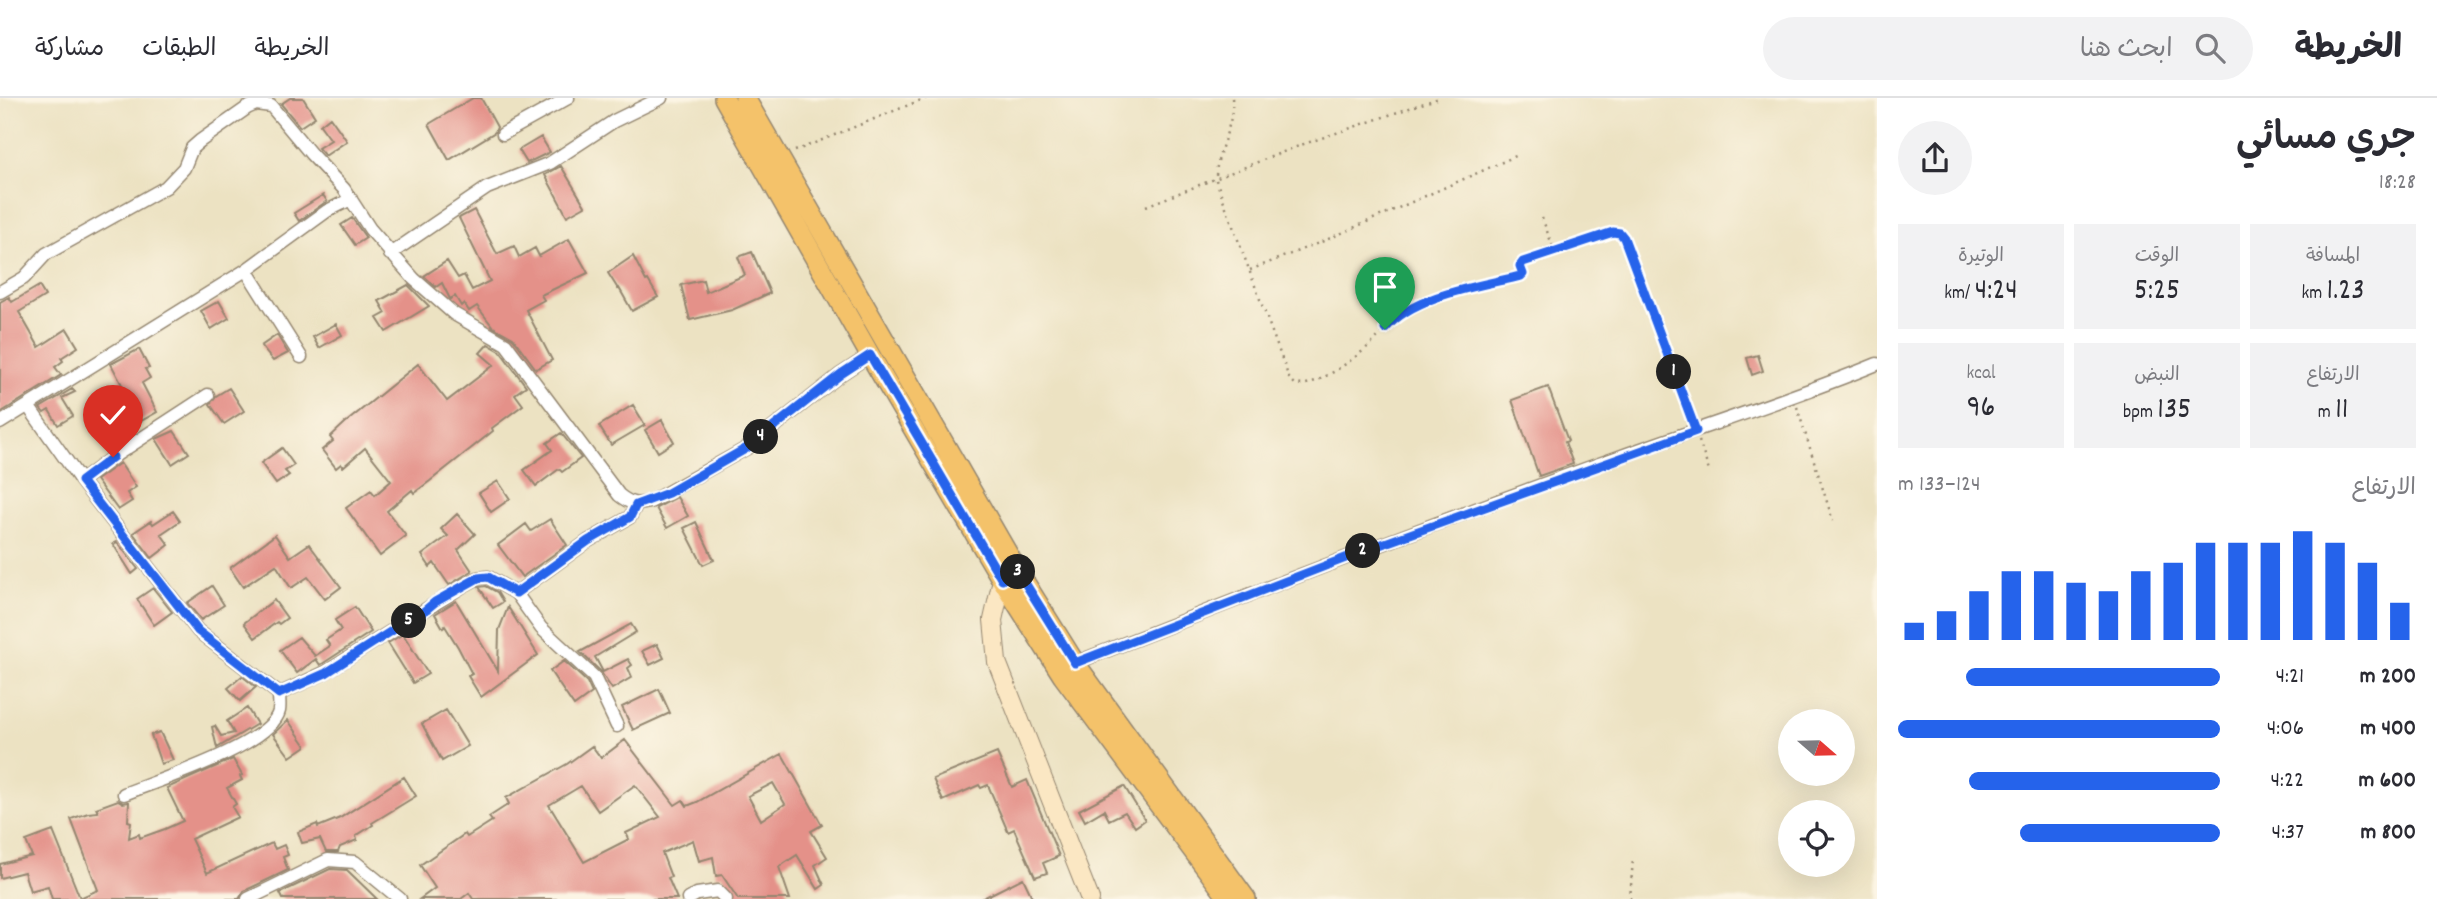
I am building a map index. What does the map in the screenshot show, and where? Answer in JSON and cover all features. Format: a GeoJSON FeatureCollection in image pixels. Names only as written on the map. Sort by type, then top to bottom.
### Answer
{"type":"FeatureCollection","features":[{"type":"Feature","properties":{"kind":"main road"},"geometry":{"type":"LineString","coordinates":[[724,98],[816,240],[1077,695],[1229,899]]}},
{"type":"Feature","properties":{"kind":"main road"},"geometry":{"type":"LineString","coordinates":[[745,98],[779,158],[870,355],[1010,575],[1246,899]]}},
{"type":"Feature","properties":{"kind":"street"},"geometry":{"type":"LineString","coordinates":[[503,134],[568,98]]}},
{"type":"Feature","properties":{"kind":"street"},"geometry":{"type":"LineString","coordinates":[[390,254],[487,188],[550,163],[614,121],[660,98]]}},
{"type":"Feature","properties":{"kind":"street"},"geometry":{"type":"LineString","coordinates":[[0,292],[24,278],[46,254],[166,187],[177,177],[192,148],[256,104],[271,106],[351,199],[390,254],[438,302],[506,344],[626,501],[636,505],[668,493],[747,448],[841,374],[870,355]]}},
{"type":"Feature","properties":{"kind":"street"},"geometry":{"type":"LineString","coordinates":[[0,423],[246,270],[327,211],[351,199]]}},
{"type":"Feature","properties":{"kind":"street"},"geometry":{"type":"LineString","coordinates":[[246,270],[301,357]]}},
{"type":"Feature","properties":{"kind":"street"},"geometry":{"type":"LineString","coordinates":[[1075,663],[1374,547],[1794,397],[1877,364]]}},
{"type":"Feature","properties":{"kind":"street"},"geometry":{"type":"LineString","coordinates":[[81,481],[208,395]]}},
{"type":"Feature","properties":{"kind":"street"},"geometry":{"type":"LineString","coordinates":[[28,406],[81,481],[198,631],[279,694]]}},
{"type":"Feature","properties":{"kind":"street"},"geometry":{"type":"LineString","coordinates":[[516,593],[588,541],[630,517],[636,505]]}},
{"type":"Feature","properties":{"kind":"street"},"geometry":{"type":"LineString","coordinates":[[1010,575],[993,620],[997,662],[1090,899]]}},
{"type":"Feature","properties":{"kind":"street"},"geometry":{"type":"LineString","coordinates":[[279,694],[326,673],[416,618],[435,602],[478,578],[488,577],[516,593],[541,628],[594,677],[617,726]]}},
{"type":"Feature","properties":{"kind":"street"},"geometry":{"type":"LineString","coordinates":[[124,794],[210,761],[248,742],[264,730],[279,713],[279,694]]}},
{"type":"Feature","properties":{"kind":"street"},"geometry":{"type":"LineString","coordinates":[[248,899],[328,860],[355,862],[400,899]]}},
{"type":"Feature","properties":{"kind":"street"},"geometry":{"type":"LineString","coordinates":[[688,899],[697,894],[718,891],[726,899]]}},
{"type":"Feature","properties":{"kind":"path"},"geometry":{"type":"LineString","coordinates":[[779,158],[926,98]]}},
{"type":"Feature","properties":{"kind":"path"},"geometry":{"type":"LineString","coordinates":[[1232,98],[1232,117],[1217,164],[1216,180],[1289,378],[1295,384],[1303,386],[1337,369],[1375,341],[1394,318],[1413,307],[1436,298],[1521,276],[1522,263],[1613,232],[1622,235],[1710,474]]}},
{"type":"Feature","properties":{"kind":"path"},"geometry":{"type":"LineString","coordinates":[[1146,206],[1326,136],[1439,98]]}},
{"type":"Feature","properties":{"kind":"path"},"geometry":{"type":"LineString","coordinates":[[1250,270],[1326,240],[1518,155]]}},
{"type":"Feature","properties":{"kind":"path"},"geometry":{"type":"LineString","coordinates":[[1542,218],[1555,252]]}},
{"type":"Feature","properties":{"kind":"path"},"geometry":{"type":"LineString","coordinates":[[1794,397],[1833,521]]}},
{"type":"Feature","properties":{"kind":"path"},"geometry":{"type":"LineString","coordinates":[[1630,899],[1633,859]]}},
{"type":"Feature","properties":{"kind":"building"},"geometry":{"type":"Polygon","coordinates":[[[290,98],[303,98],[315,117],[300,127],[281,104],[290,98]]]}},
{"type":"Feature","properties":{"kind":"building"},"geometry":{"type":"Polygon","coordinates":[[[473,98],[481,98],[497,127],[495,132],[449,160],[429,124],[473,98]]]}},
{"type":"Feature","properties":{"kind":"building"},"geometry":{"type":"Polygon","coordinates":[[[330,117],[347,141],[325,156],[318,148],[331,140],[320,125],[330,117]]]}},
{"type":"Feature","properties":{"kind":"building"},"geometry":{"type":"Polygon","coordinates":[[[541,137],[550,152],[527,163],[519,150],[541,137]]]}},
{"type":"Feature","properties":{"kind":"building"},"geometry":{"type":"Polygon","coordinates":[[[561,166],[585,206],[567,216],[545,175],[561,166]]]}},
{"type":"Feature","properties":{"kind":"building"},"geometry":{"type":"Polygon","coordinates":[[[323,195],[327,201],[299,221],[294,213],[323,195]]]}},
{"type":"Feature","properties":{"kind":"building"},"geometry":{"type":"Polygon","coordinates":[[[474,210],[497,254],[514,246],[519,257],[535,248],[539,256],[569,239],[588,273],[541,295],[544,300],[526,310],[552,360],[536,369],[513,338],[493,327],[477,306],[469,311],[464,303],[461,306],[455,296],[450,299],[442,283],[436,287],[424,276],[447,261],[458,278],[464,275],[472,290],[490,281],[459,218],[474,210]]]}},
{"type":"Feature","properties":{"kind":"building"},"geometry":{"type":"Polygon","coordinates":[[[352,218],[366,238],[355,245],[341,225],[352,218]]]}},
{"type":"Feature","properties":{"kind":"building"},"geometry":{"type":"Polygon","coordinates":[[[752,252],[770,293],[732,310],[690,320],[681,285],[703,280],[706,292],[745,275],[738,257],[752,252]]]}},
{"type":"Feature","properties":{"kind":"building"},"geometry":{"type":"Polygon","coordinates":[[[633,256],[658,297],[632,311],[608,273],[633,256]]]}},
{"type":"Feature","properties":{"kind":"building"},"geometry":{"type":"Polygon","coordinates":[[[408,285],[429,306],[386,332],[377,318],[386,313],[379,301],[408,285]]]}},
{"type":"Feature","properties":{"kind":"building"},"geometry":{"type":"Polygon","coordinates":[[[39,286],[45,296],[19,312],[39,347],[67,329],[78,347],[61,358],[63,361],[55,367],[61,375],[0,413],[0,302],[9,297],[12,302],[39,286]]]}},
{"type":"Feature","properties":{"kind":"building"},"geometry":{"type":"Polygon","coordinates":[[[219,301],[229,318],[211,329],[201,311],[219,301]]]}},
{"type":"Feature","properties":{"kind":"building"},"geometry":{"type":"Polygon","coordinates":[[[336,324],[342,335],[319,348],[313,337],[336,324]]]}},
{"type":"Feature","properties":{"kind":"building"},"geometry":{"type":"Polygon","coordinates":[[[277,335],[288,353],[273,361],[261,346],[277,335]]]}},
{"type":"Feature","properties":{"kind":"building"},"geometry":{"type":"Polygon","coordinates":[[[488,344],[500,351],[526,386],[515,394],[523,405],[430,481],[414,493],[412,490],[387,511],[406,536],[380,556],[346,508],[371,490],[375,495],[391,481],[365,448],[343,467],[341,464],[336,468],[322,450],[333,441],[330,437],[345,423],[418,364],[447,401],[494,365],[480,353],[488,344]]]}},
{"type":"Feature","properties":{"kind":"building"},"geometry":{"type":"Polygon","coordinates":[[[139,349],[149,368],[145,369],[150,378],[142,383],[157,412],[141,421],[111,364],[139,349]]]}},
{"type":"Feature","properties":{"kind":"building"},"geometry":{"type":"Polygon","coordinates":[[[1758,355],[1763,371],[1752,375],[1747,358],[1758,355]]]}},
{"type":"Feature","properties":{"kind":"building"},"geometry":{"type":"Polygon","coordinates":[[[1548,387],[1568,441],[1565,442],[1573,464],[1539,476],[1512,400],[1548,387]]]}},
{"type":"Feature","properties":{"kind":"building"},"geometry":{"type":"Polygon","coordinates":[[[229,388],[244,411],[224,424],[210,404],[216,396],[229,388]]]}},
{"type":"Feature","properties":{"kind":"building"},"geometry":{"type":"Polygon","coordinates":[[[72,389],[75,392],[62,398],[73,416],[58,425],[49,410],[44,413],[40,408],[72,389]]]}},
{"type":"Feature","properties":{"kind":"building"},"geometry":{"type":"Polygon","coordinates":[[[633,405],[645,425],[611,445],[599,426],[633,405]]]}},
{"type":"Feature","properties":{"kind":"building"},"geometry":{"type":"Polygon","coordinates":[[[662,420],[674,442],[658,452],[645,430],[662,420]]]}},
{"type":"Feature","properties":{"kind":"building"},"geometry":{"type":"Polygon","coordinates":[[[174,431],[189,453],[172,464],[156,439],[174,431]]]}},
{"type":"Feature","properties":{"kind":"building"},"geometry":{"type":"Polygon","coordinates":[[[561,433],[581,458],[562,472],[559,469],[536,486],[524,470],[552,450],[547,443],[561,433]]]}},
{"type":"Feature","properties":{"kind":"building"},"geometry":{"type":"Polygon","coordinates":[[[282,448],[294,465],[285,471],[289,475],[276,484],[261,463],[282,448]]]}},
{"type":"Feature","properties":{"kind":"building"},"geometry":{"type":"Polygon","coordinates":[[[120,463],[136,487],[127,493],[132,501],[118,510],[96,480],[120,463]]]}},
{"type":"Feature","properties":{"kind":"building"},"geometry":{"type":"Polygon","coordinates":[[[498,481],[510,499],[491,512],[479,493],[498,481]]]}},
{"type":"Feature","properties":{"kind":"building"},"geometry":{"type":"Polygon","coordinates":[[[677,497],[688,516],[667,528],[656,508],[677,497]]]}},
{"type":"Feature","properties":{"kind":"building"},"geometry":{"type":"Polygon","coordinates":[[[173,511],[180,521],[161,534],[169,545],[152,558],[133,533],[173,511]]]}},
{"type":"Feature","properties":{"kind":"building"},"geometry":{"type":"Polygon","coordinates":[[[457,514],[475,534],[458,550],[472,571],[449,585],[434,563],[430,567],[422,555],[448,536],[441,529],[457,514]]]}},
{"type":"Feature","properties":{"kind":"building"},"geometry":{"type":"Polygon","coordinates":[[[550,519],[567,545],[522,577],[498,545],[526,524],[531,531],[550,519]]]}},
{"type":"Feature","properties":{"kind":"building"},"geometry":{"type":"Polygon","coordinates":[[[696,522],[714,560],[703,565],[684,528],[696,522]]]}},
{"type":"Feature","properties":{"kind":"building"},"geometry":{"type":"Polygon","coordinates":[[[275,535],[290,557],[309,544],[341,587],[325,599],[308,577],[291,588],[276,565],[243,587],[230,568],[275,535]]]}},
{"type":"Feature","properties":{"kind":"building"},"geometry":{"type":"Polygon","coordinates":[[[117,542],[138,569],[132,574],[113,544],[117,542]]]}},
{"type":"Feature","properties":{"kind":"building"},"geometry":{"type":"Polygon","coordinates":[[[212,586],[224,605],[201,620],[187,603],[212,586]]]}},
{"type":"Feature","properties":{"kind":"building"},"geometry":{"type":"Polygon","coordinates":[[[486,586],[497,592],[503,602],[493,608],[479,587],[486,586]]]}},
{"type":"Feature","properties":{"kind":"building"},"geometry":{"type":"Polygon","coordinates":[[[153,588],[172,612],[154,625],[137,599],[153,588]]]}},
{"type":"Feature","properties":{"kind":"building"},"geometry":{"type":"Polygon","coordinates":[[[274,600],[287,618],[255,638],[244,623],[274,600]]]}},
{"type":"Feature","properties":{"kind":"building"},"geometry":{"type":"Polygon","coordinates":[[[456,601],[498,671],[499,630],[508,607],[538,655],[481,697],[468,676],[472,674],[458,647],[435,614],[456,601]]]}},
{"type":"Feature","properties":{"kind":"building"},"geometry":{"type":"Polygon","coordinates":[[[355,607],[371,632],[322,664],[316,659],[297,673],[280,650],[299,637],[315,656],[330,646],[326,640],[341,630],[335,620],[355,607]]]}},
{"type":"Feature","properties":{"kind":"building"},"geometry":{"type":"Polygon","coordinates":[[[631,624],[636,632],[595,657],[603,672],[628,659],[632,665],[628,668],[632,677],[612,689],[600,671],[580,652],[631,624]]]}},
{"type":"Feature","properties":{"kind":"building"},"geometry":{"type":"Polygon","coordinates":[[[403,634],[428,674],[413,683],[388,643],[403,634]]]}},
{"type":"Feature","properties":{"kind":"building"},"geometry":{"type":"Polygon","coordinates":[[[657,644],[664,658],[650,665],[642,651],[657,644]]]}},
{"type":"Feature","properties":{"kind":"building"},"geometry":{"type":"Polygon","coordinates":[[[564,661],[587,682],[592,693],[574,706],[550,671],[564,661]]]}},
{"type":"Feature","properties":{"kind":"building"},"geometry":{"type":"Polygon","coordinates":[[[242,676],[256,687],[240,701],[228,688],[242,676]]]}},
{"type":"Feature","properties":{"kind":"building"},"geometry":{"type":"Polygon","coordinates":[[[659,689],[670,713],[633,730],[622,707],[659,689]]]}},
{"type":"Feature","properties":{"kind":"building"},"geometry":{"type":"Polygon","coordinates":[[[247,708],[257,724],[217,748],[212,727],[215,726],[221,736],[234,733],[227,721],[247,708]]]}},
{"type":"Feature","properties":{"kind":"building"},"geometry":{"type":"Polygon","coordinates":[[[446,710],[468,746],[442,761],[422,724],[446,710]]]}},
{"type":"Feature","properties":{"kind":"building"},"geometry":{"type":"Polygon","coordinates":[[[288,720],[306,746],[290,757],[273,734],[288,720]]]}},
{"type":"Feature","properties":{"kind":"building"},"geometry":{"type":"Polygon","coordinates":[[[160,732],[173,760],[161,764],[151,735],[160,732]]]}},
{"type":"Feature","properties":{"kind":"building"},"geometry":{"type":"Polygon","coordinates":[[[625,740],[675,805],[683,800],[687,806],[782,754],[822,825],[811,831],[827,857],[815,865],[824,885],[818,889],[797,855],[779,867],[790,899],[738,899],[722,875],[716,876],[713,857],[699,861],[693,840],[662,853],[677,899],[473,899],[469,893],[461,899],[420,899],[435,888],[420,865],[465,834],[467,837],[492,821],[489,817],[509,804],[506,798],[567,764],[592,746],[601,758],[625,740]],[[773,783],[748,796],[761,820],[785,804],[773,783]],[[635,785],[598,811],[581,786],[549,805],[584,862],[629,839],[626,833],[660,817],[635,785]]]}},
{"type":"Feature","properties":{"kind":"building"},"geometry":{"type":"Polygon","coordinates":[[[997,753],[1012,787],[1027,780],[1059,856],[1043,863],[1047,873],[1035,877],[1014,829],[1008,832],[988,785],[981,788],[979,785],[943,801],[933,779],[997,753]]]}},
{"type":"Feature","properties":{"kind":"building"},"geometry":{"type":"Polygon","coordinates":[[[233,759],[242,780],[227,788],[236,804],[232,807],[238,817],[191,839],[207,873],[272,843],[275,849],[284,845],[288,855],[283,857],[288,870],[244,891],[239,899],[52,899],[48,886],[30,891],[24,872],[0,878],[0,864],[32,856],[26,841],[53,831],[80,898],[98,890],[71,819],[98,812],[96,808],[118,800],[129,802],[129,838],[139,834],[140,838],[165,829],[183,821],[167,788],[233,759]]]}},
{"type":"Feature","properties":{"kind":"building"},"geometry":{"type":"Polygon","coordinates":[[[404,777],[416,796],[372,823],[373,825],[356,836],[357,840],[340,847],[338,852],[326,852],[320,839],[302,843],[298,832],[340,818],[404,777]]]}},
{"type":"Feature","properties":{"kind":"building"},"geometry":{"type":"Polygon","coordinates":[[[1124,786],[1145,820],[1135,827],[1125,812],[1109,820],[1104,810],[1085,821],[1079,810],[1124,786]]]}},
{"type":"Feature","properties":{"kind":"building"},"geometry":{"type":"Polygon","coordinates":[[[330,869],[347,870],[377,899],[283,899],[280,893],[330,869]]]}},
{"type":"Feature","properties":{"kind":"building"},"geometry":{"type":"Polygon","coordinates":[[[1023,878],[1033,899],[981,899],[1023,878]]]}},
{"type":"Feature","properties":{"kind":"route"},"geometry":{"type":"LineString","coordinates":[[113,457],[81,481],[198,631],[279,694],[326,673],[416,618],[435,602],[478,578],[488,577],[516,593],[571,556],[588,541],[630,517],[636,505],[650,502],[668,493],[747,448],[841,374],[870,355],[1002,580],[1017,570],[1075,663],[1374,547],[1696,431],[1620,233],[1613,232],[1523,262],[1520,266],[1522,276],[1436,298],[1394,318],[1385,329]]}}]}
